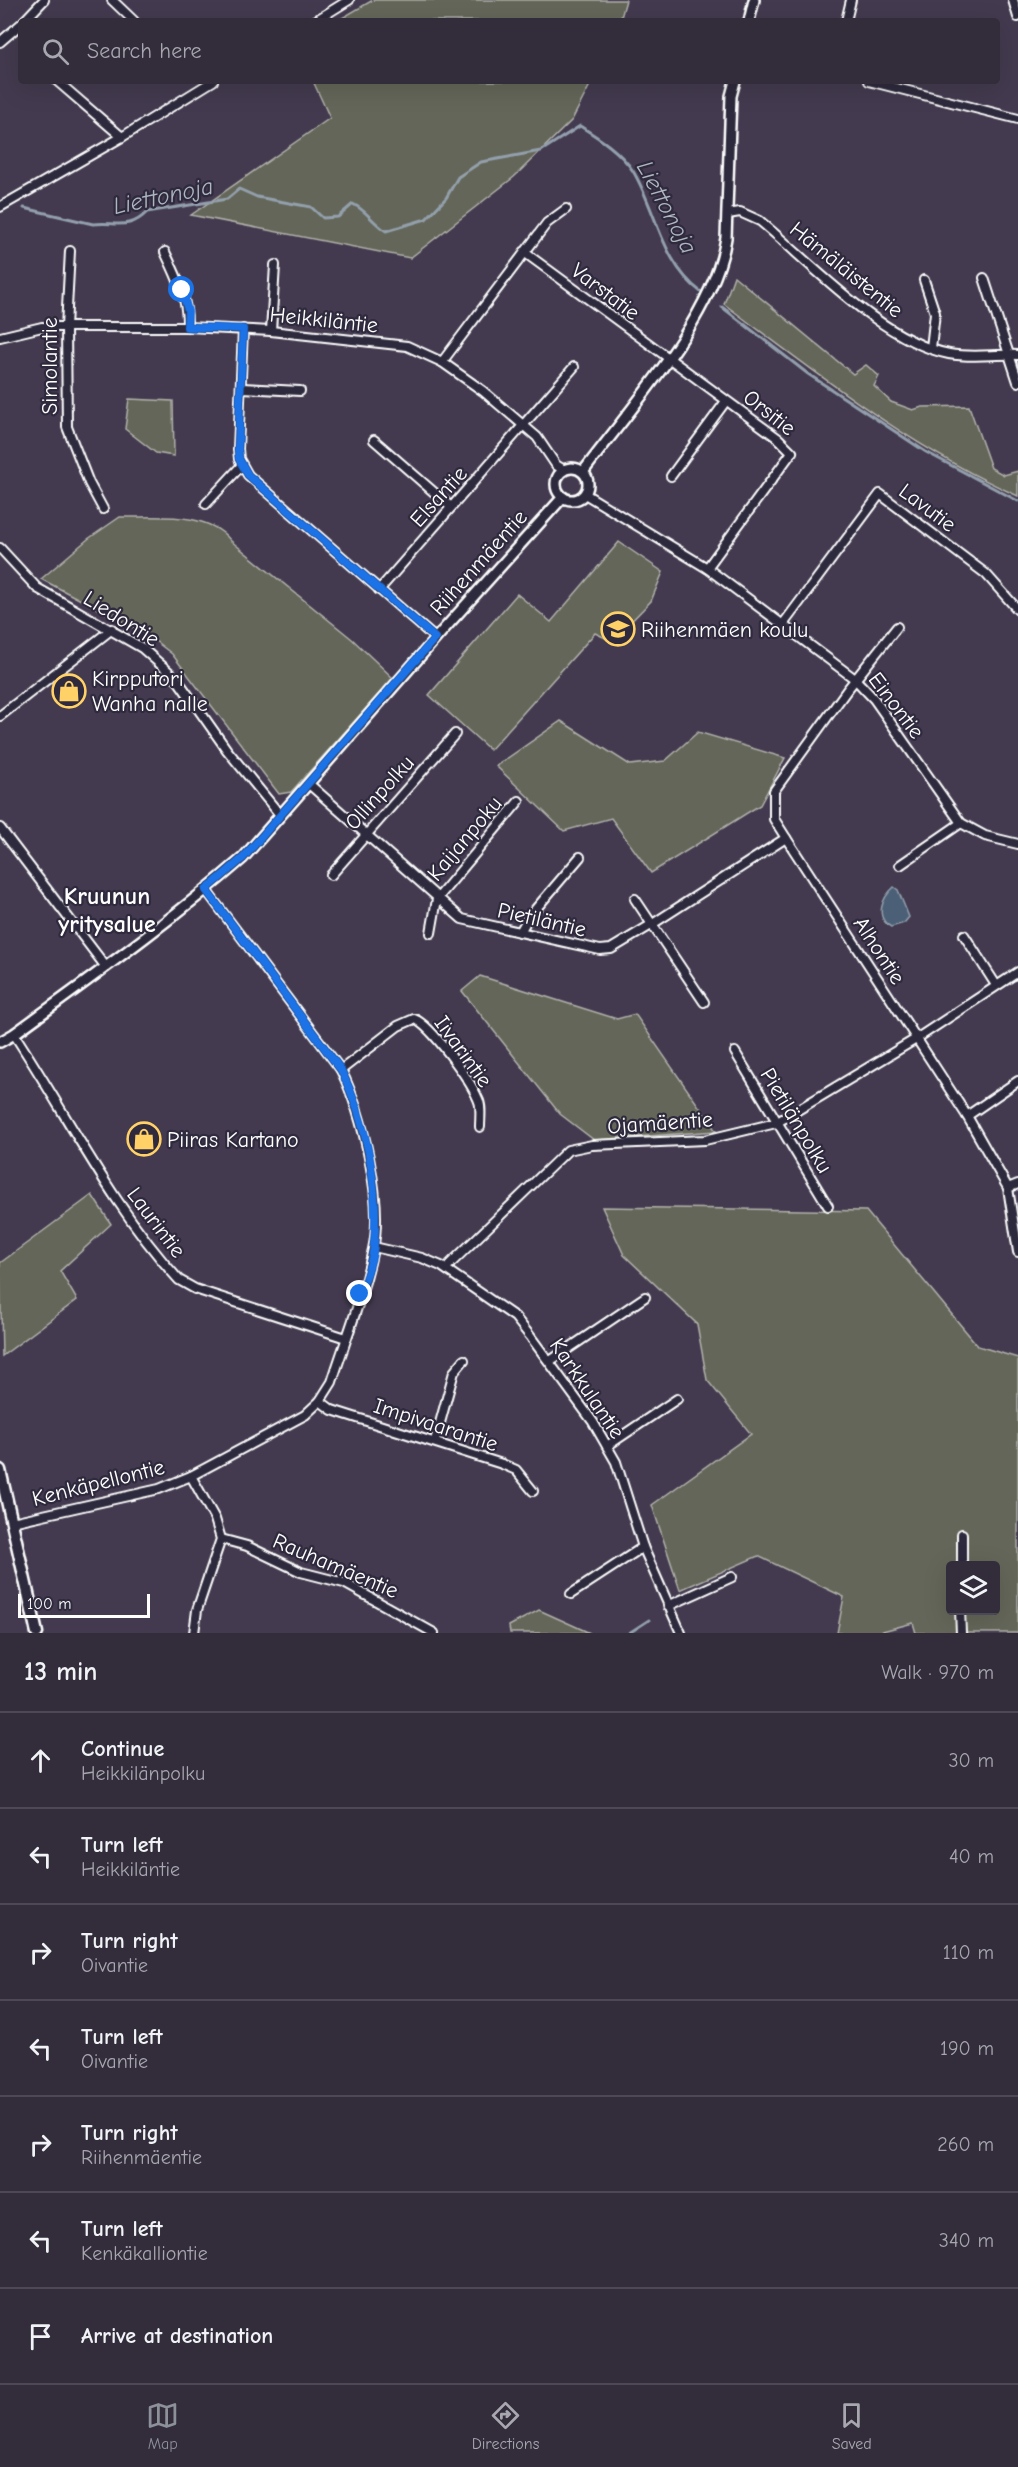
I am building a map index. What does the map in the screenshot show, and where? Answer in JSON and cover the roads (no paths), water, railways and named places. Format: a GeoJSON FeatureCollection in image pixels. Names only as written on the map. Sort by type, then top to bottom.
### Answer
{"type":"FeatureCollection","features":[{"type":"Feature","properties":{"kind":"main road"},"geometry":{"type":"LineString","coordinates":[[0,1470],[37,1633]]}},
{"type":"Feature","properties":{"kind":"street"},"geometry":{"type":"LineString","coordinates":[[27,18],[44,0]]}},
{"type":"Feature","properties":{"kind":"street"},"geometry":{"type":"LineString","coordinates":[[112,0],[132,18]]}},
{"type":"Feature","properties":{"kind":"street"},"geometry":{"type":"LineString","coordinates":[[320,18],[349,0]]}},
{"type":"Feature","properties":{"kind":"street"},"geometry":{"type":"LineString","coordinates":[[750,18],[754,0]]}},
{"type":"Feature","properties":{"kind":"street"},"geometry":{"type":"LineString","coordinates":[[847,18],[851,0]]}},
{"type":"Feature","properties":{"kind":"street"},"geometry":{"type":"LineString","coordinates":[[1013,0],[1018,17]]}},
{"type":"Feature","properties":{"kind":"street"},"geometry":{"type":"LineString","coordinates":[[0,42],[18,27]]}},
{"type":"Feature","properties":{"kind":"street"},"geometry":{"type":"LineString","coordinates":[[61,84],[123,137]]}},
{"type":"Feature","properties":{"kind":"street"},"geometry":{"type":"LineString","coordinates":[[0,207],[123,137],[201,84]]}},
{"type":"Feature","properties":{"kind":"street"},"geometry":{"type":"LineString","coordinates":[[583,472],[697,316],[723,258],[728,214],[731,96],[734,84]]}},
{"type":"Feature","properties":{"kind":"street"},"geometry":{"type":"LineString","coordinates":[[882,84],[1018,118]]}},
{"type":"Feature","properties":{"kind":"street"},"geometry":{"type":"LineString","coordinates":[[442,362],[547,223],[566,209]]}},
{"type":"Feature","properties":{"kind":"street","name":"Hämäläistentie"},"geometry":{"type":"LineString","coordinates":[[728,214],[740,212],[760,221],[880,323],[931,348],[968,356],[1018,355]]}},
{"type":"Feature","properties":{"kind":"street","name":"Simolantie"},"geometry":{"type":"LineString","coordinates":[[70,251],[66,327],[67,428],[89,483],[103,509]]}},
{"type":"Feature","properties":{"kind":"street"},"geometry":{"type":"LineString","coordinates":[[165,252],[182,290],[188,311],[187,327]]}},
{"type":"Feature","properties":{"kind":"street","name":"Varstatie"},"geometry":{"type":"LineString","coordinates":[[524,252],[667,360]]}},
{"type":"Feature","properties":{"kind":"street"},"geometry":{"type":"LineString","coordinates":[[271,331],[275,265]]}},
{"type":"Feature","properties":{"kind":"street"},"geometry":{"type":"LineString","coordinates":[[984,278],[1018,382]]}},
{"type":"Feature","properties":{"kind":"street"},"geometry":{"type":"LineString","coordinates":[[924,280],[935,313],[931,348]]}},
{"type":"Feature","properties":{"kind":"street","name":"Heikkiläntie"},"geometry":{"type":"LineString","coordinates":[[0,337],[42,327],[187,327],[271,331],[407,346],[442,362],[483,391],[524,426],[564,470]]}},
{"type":"Feature","properties":{"kind":"street"},"geometry":{"type":"LineString","coordinates":[[243,329],[238,449],[242,465],[248,475],[435,638]]}},
{"type":"Feature","properties":{"kind":"street","name":"Orsitie"},"geometry":{"type":"LineString","coordinates":[[667,360],[726,401],[792,452],[707,568]]}},
{"type":"Feature","properties":{"kind":"street","name":"Elsantie"},"geometry":{"type":"LineString","coordinates":[[379,590],[574,367]]}},
{"type":"Feature","properties":{"kind":"street"},"geometry":{"type":"LineString","coordinates":[[242,388],[300,391]]}},
{"type":"Feature","properties":{"kind":"street"},"geometry":{"type":"LineString","coordinates":[[671,476],[726,401]]}},
{"type":"Feature","properties":{"kind":"street"},"geometry":{"type":"LineString","coordinates":[[374,440],[451,507]]}},
{"type":"Feature","properties":{"kind":"street"},"geometry":{"type":"LineString","coordinates":[[206,504],[242,465]]}},
{"type":"Feature","properties":{"kind":"street"},"geometry":{"type":"LineString","coordinates":[[574,468],[583,472],[588,480],[585,494],[575,500],[563,497],[556,484],[564,470],[574,468]]}},
{"type":"Feature","properties":{"kind":"street","name":"Einontie"},"geometry":{"type":"LineString","coordinates":[[585,494],[707,568],[784,623],[855,679],[874,699],[962,823],[985,836],[1018,844]]}},
{"type":"Feature","properties":{"kind":"street","name":"Lavutie"},"geometry":{"type":"LineString","coordinates":[[784,623],[880,494],[986,574],[1018,610]]}},
{"type":"Feature","properties":{"kind":"street","name":"Riihenmäentie"},"geometry":{"type":"LineString","coordinates":[[0,1041],[14,1034],[106,967],[206,890],[243,858],[435,638],[563,497]]}},
{"type":"Feature","properties":{"kind":"street","name":"Liedontie"},"geometry":{"type":"LineString","coordinates":[[0,548],[37,588],[142,648],[177,679],[227,750],[280,816]]}},
{"type":"Feature","properties":{"kind":"street","name":"Alhontie"},"geometry":{"type":"LineString","coordinates":[[897,627],[855,679],[774,791],[772,803],[774,819],[967,1116],[1008,1188],[1018,1252]]}},
{"type":"Feature","properties":{"kind":"street"},"geometry":{"type":"LineString","coordinates":[[0,716],[112,629]]}},
{"type":"Feature","properties":{"kind":"street","name":"Ollinpolku"},"geometry":{"type":"LineString","coordinates":[[331,875],[455,734]]}},
{"type":"Feature","properties":{"kind":"street","name":"Pietiläntie"},"geometry":{"type":"LineString","coordinates":[[309,784],[364,835],[462,918],[600,950],[611,949],[651,925],[786,838]]}},
{"type":"Feature","properties":{"kind":"street","name":"Kaijanpoku"},"geometry":{"type":"LineString","coordinates":[[432,933],[437,898],[519,801]]}},
{"type":"Feature","properties":{"kind":"street"},"geometry":{"type":"LineString","coordinates":[[900,865],[962,823]]}},
{"type":"Feature","properties":{"kind":"street"},"geometry":{"type":"LineString","coordinates":[[0,828],[106,967]]}},
{"type":"Feature","properties":{"kind":"street"},"geometry":{"type":"LineString","coordinates":[[520,932],[528,918],[580,857]]}},
{"type":"Feature","properties":{"kind":"street"},"geometry":{"type":"LineString","coordinates":[[206,890],[341,1070],[352,1091],[364,1131],[373,1196],[374,1247],[332,1382],[320,1401]]}},
{"type":"Feature","properties":{"kind":"street"},"geometry":{"type":"LineString","coordinates":[[635,898],[704,1002]]}},
{"type":"Feature","properties":{"kind":"street"},"geometry":{"type":"LineString","coordinates":[[964,935],[996,985]]}},
{"type":"Feature","properties":{"kind":"street","name":"Ojamäentie"},"geometry":{"type":"LineString","coordinates":[[450,1264],[568,1150],[592,1145],[705,1140],[776,1123],[916,1039],[1018,972]]}},
{"type":"Feature","properties":{"kind":"street","name":"Iivarintie"},"geometry":{"type":"LineString","coordinates":[[341,1070],[398,1026],[414,1019],[423,1022],[440,1041],[480,1100],[480,1127]]}},
{"type":"Feature","properties":{"kind":"street","name":"Laurintie"},"geometry":{"type":"LineString","coordinates":[[14,1034],[102,1177],[179,1280],[195,1289],[346,1338]]}},
{"type":"Feature","properties":{"kind":"street","name":"Pietilänpolku"},"geometry":{"type":"LineString","coordinates":[[735,1052],[828,1206]]}},
{"type":"Feature","properties":{"kind":"street"},"geometry":{"type":"LineString","coordinates":[[967,1116],[1018,1081]]}},
{"type":"Feature","properties":{"kind":"street"},"geometry":{"type":"LineString","coordinates":[[1008,1188],[1018,1184]]}},
{"type":"Feature","properties":{"kind":"street","name":"Karkkulantie"},"geometry":{"type":"LineString","coordinates":[[374,1247],[422,1258],[441,1266],[514,1317],[550,1361],[616,1462],[643,1547],[681,1633]]}},
{"type":"Feature","properties":{"kind":"street"},"geometry":{"type":"LineString","coordinates":[[550,1361],[645,1297]]}},
{"type":"Feature","properties":{"kind":"street"},"geometry":{"type":"LineString","coordinates":[[435,1441],[454,1372],[464,1360]]}},
{"type":"Feature","properties":{"kind":"street"},"geometry":{"type":"LineString","coordinates":[[607,1446],[677,1399]]}},
{"type":"Feature","properties":{"kind":"street","name":"Impivaarantie"},"geometry":{"type":"LineString","coordinates":[[320,1401],[332,1410],[435,1441],[516,1470],[532,1491]]}},
{"type":"Feature","properties":{"kind":"street","name":"Kenkäpellontie"},"geometry":{"type":"LineString","coordinates":[[12,1522],[159,1489],[191,1476],[305,1415],[320,1401]]}},
{"type":"Feature","properties":{"kind":"street"},"geometry":{"type":"LineString","coordinates":[[191,1476],[215,1519],[221,1539],[197,1610],[194,1633]]}},
{"type":"Feature","properties":{"kind":"street"},"geometry":{"type":"LineString","coordinates":[[962,1534],[962,1561]]}},
{"type":"Feature","properties":{"kind":"street","name":"Rauhamäentie"},"geometry":{"type":"LineString","coordinates":[[221,1539],[247,1546],[302,1572],[344,1583],[434,1633]]}},
{"type":"Feature","properties":{"kind":"street"},"geometry":{"type":"LineString","coordinates":[[571,1594],[643,1547]]}},
{"type":"Feature","properties":{"kind":"street"},"geometry":{"type":"LineString","coordinates":[[668,1606],[732,1578]]}},
{"type":"Feature","properties":{"kind":"street"},"geometry":{"type":"LineString","coordinates":[[960,1615],[961,1633]]}},
{"type":"Feature","properties":{"kind":"water"},"geometry":{"type":"Polygon","coordinates":[[[894,887],[898,890],[909,917],[904,923],[891,927],[881,913],[886,896],[894,887]]]}},
{"type":"Feature","properties":{"kind":"waterway","name":"Liettonoja"},"geometry":{"type":"LineString","coordinates":[[24,208],[93,224],[122,224],[134,221],[147,212],[227,199],[239,189],[257,197],[311,207],[323,218],[338,217],[353,204],[386,231],[426,219],[446,198],[458,177],[481,162],[541,151],[580,126],[609,146],[628,164],[641,186],[668,251],[688,280],[701,292]]}},
{"type":"Feature","properties":{"kind":"waterway","name":"Liettonoja"},"geometry":{"type":"LineString","coordinates":[[722,307],[808,374],[926,452],[1018,501]]}},
{"type":"Feature","properties":{"kind":"waterway"},"geometry":{"type":"LineString","coordinates":[[629,1633],[649,1620]]}},
{"type":"Feature","properties":{"kind":"place","name":"Riihenmäen koulu"},"geometry":{"type":"Point","coordinates":[618,629]}},
{"type":"Feature","properties":{"kind":"place","name":"Kirpputori Wanha nalle"},"geometry":{"type":"Point","coordinates":[69,691]}},
{"type":"Feature","properties":{"kind":"place","name":"Piiras Kartano"},"geometry":{"type":"Point","coordinates":[144,1139]}},
{"type":"Feature","properties":{"kind":"district","name":"Kruunun yritysalue"},"geometry":{"type":"Point","coordinates":[107,910]}}]}
